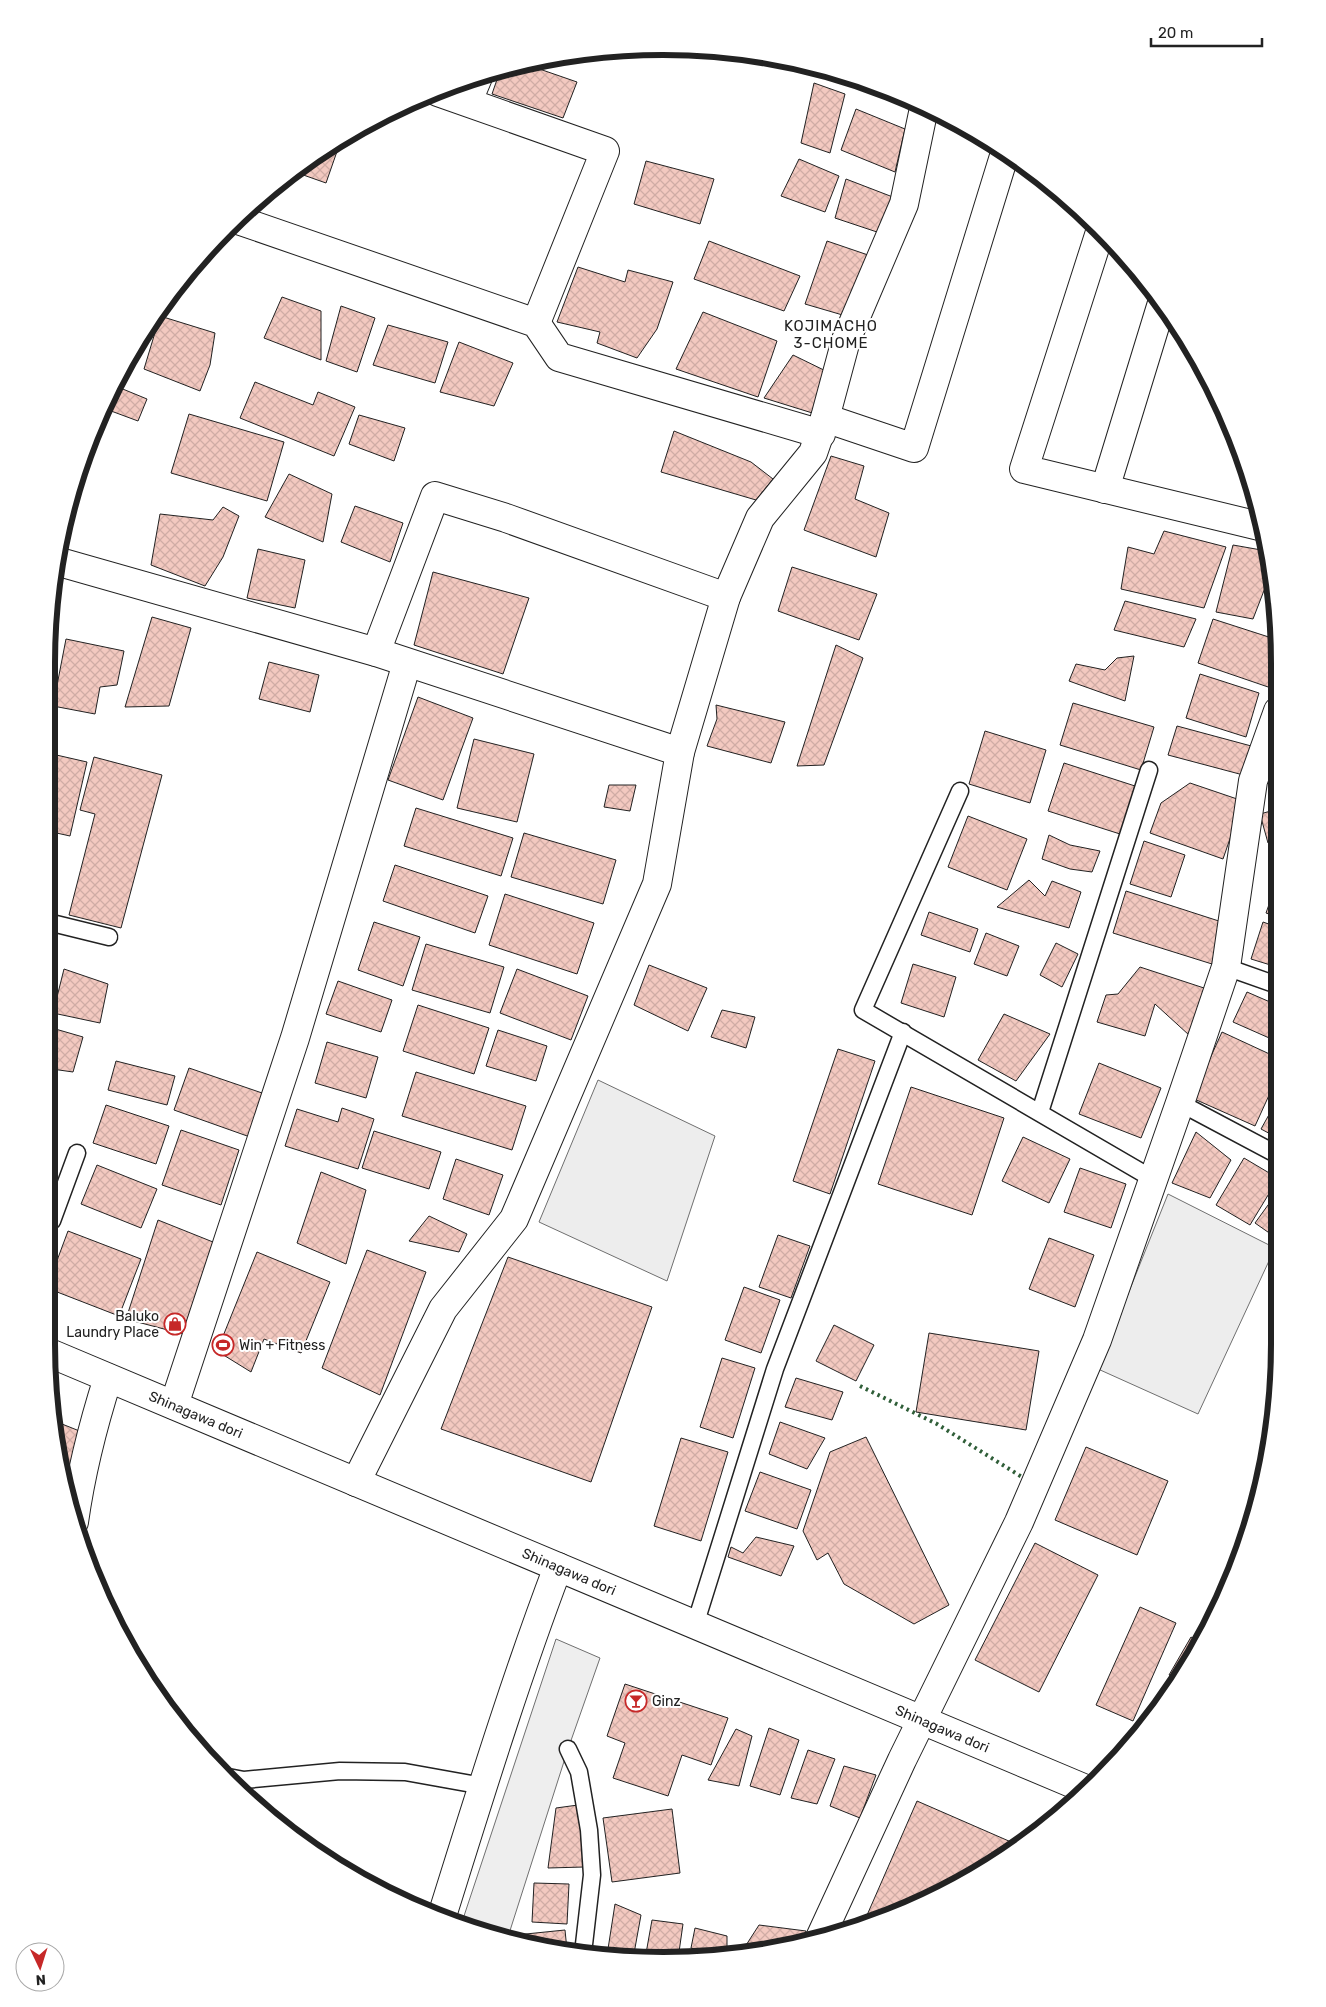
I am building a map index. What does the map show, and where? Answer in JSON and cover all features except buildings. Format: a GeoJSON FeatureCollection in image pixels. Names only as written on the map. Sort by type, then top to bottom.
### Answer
{"type":"FeatureCollection","features":[{"type":"Feature","properties":{"kind":"street"},"geometry":{"type":"LineString","coordinates":[[459,90],[473,89],[604,151],[536,323]]}},
{"type":"Feature","properties":{"kind":"street"},"geometry":{"type":"LineString","coordinates":[[356,1482],[443,1309],[514,1219],[657,884],[680,752],[726,597],[760,518],[813,453],[823,426],[846,340],[904,204],[923,114]]}},
{"type":"Feature","properties":{"kind":"street"},"geometry":{"type":"LineString","coordinates":[[245,222],[536,323],[559,357],[914,448],[1003,159]]}},
{"type":"Feature","properties":{"kind":"street"},"geometry":{"type":"LineString","coordinates":[[1098,238],[1024,469],[1254,525]]}},
{"type":"Feature","properties":{"kind":"street"},"geometry":{"type":"LineString","coordinates":[[1104,489],[1159,312]]}},
{"type":"Feature","properties":{"kind":"street"},"geometry":{"type":"LineString","coordinates":[[376,652],[435,496],[506,518],[726,597]]}},
{"type":"Feature","properties":{"kind":"street"},"geometry":{"type":"LineString","coordinates":[[64,563],[376,652],[680,752]]}},
{"type":"Feature","properties":{"kind":"street"},"geometry":{"type":"LineString","coordinates":[[174,1405],[295,1038],[407,663]]}},
{"type":"Feature","properties":{"kind":"street"},"geometry":{"type":"LineString","coordinates":[[824,1930],[902,1760],[923,1721],[1019,1522],[1097,1340],[1226,967],[1253,781],[1271,731]]}},
{"type":"Feature","properties":{"kind":"street","name":"Shinagawa dori"},"geometry":{"type":"LineString","coordinates":[[55,1355],[1080,1786]]}},
{"type":"Feature","properties":{"kind":"street"},"geometry":{"type":"LineString","coordinates":[[77,1503],[80,1480],[95,1418],[108,1378]]}},
{"type":"Feature","properties":{"kind":"street"},"geometry":{"type":"LineString","coordinates":[[444,1911],[483,1786],[541,1612],[558,1567]]}},
{"type":"Feature","properties":{"kind":"lane"},"geometry":{"type":"LineString","coordinates":[[1040,1112],[1149,770]]}},
{"type":"Feature","properties":{"kind":"lane"},"geometry":{"type":"LineString","coordinates":[[960,792],[864,1010],[1153,1179]]}},
{"type":"Feature","properties":{"kind":"lane"},"geometry":{"type":"LineString","coordinates":[[55,924],[109,937]]}},
{"type":"Feature","properties":{"kind":"lane"},"geometry":{"type":"LineString","coordinates":[[1226,967],[1271,983]]}},
{"type":"Feature","properties":{"kind":"lane"},"geometry":{"type":"LineString","coordinates":[[695,1625],[775,1369],[903,1032]]}},
{"type":"Feature","properties":{"kind":"lane"},"geometry":{"type":"LineString","coordinates":[[1180,1103],[1271,1151]]}},
{"type":"Feature","properties":{"kind":"lane"},"geometry":{"type":"LineString","coordinates":[[55,1213],[77,1153]]}},
{"type":"Feature","properties":{"kind":"lane"},"geometry":{"type":"LineString","coordinates":[[568,1749],[579,1772],[589,1830],[592,1875],[584,1947]]}},
{"type":"Feature","properties":{"kind":"lane"},"geometry":{"type":"LineString","coordinates":[[238,1779],[244,1780],[340,1771],[405,1772],[483,1786]]}},
{"type":"Feature","properties":{"kind":"shaded area"},"geometry":{"type":"Polygon","coordinates":[[[598,1080],[715,1136],[667,1281],[539,1222],[598,1080]]]}},
{"type":"Feature","properties":{"kind":"shaded area"},"geometry":{"type":"Polygon","coordinates":[[[1168,1194],[1271,1246],[1271,1257],[1198,1414],[1098,1369],[1168,1194]]]}},
{"type":"Feature","properties":{"kind":"shaded area"},"geometry":{"type":"Polygon","coordinates":[[[556,1639],[600,1658],[568,1749],[510,1932],[463,1918],[556,1639]]]}},
{"type":"Feature","properties":{"kind":"hedge"},"geometry":{"type":"LineString","coordinates":[[860,1386],[937,1424],[1022,1477]]}},
{"type":"Feature","properties":{"kind":"place","name":"Baluko Laundry Place"},"geometry":{"type":"Point","coordinates":[175,1324]}},
{"type":"Feature","properties":{"kind":"place","name":"Win + Fitness"},"geometry":{"type":"Point","coordinates":[223,1345]}},
{"type":"Feature","properties":{"kind":"place","name":"Ginz"},"geometry":{"type":"Point","coordinates":[636,1701]}},
{"type":"Feature","properties":{"kind":"district","name":"KOJIMACHO 3-CHOME"},"geometry":{"type":"Point","coordinates":[831,334]}}]}
